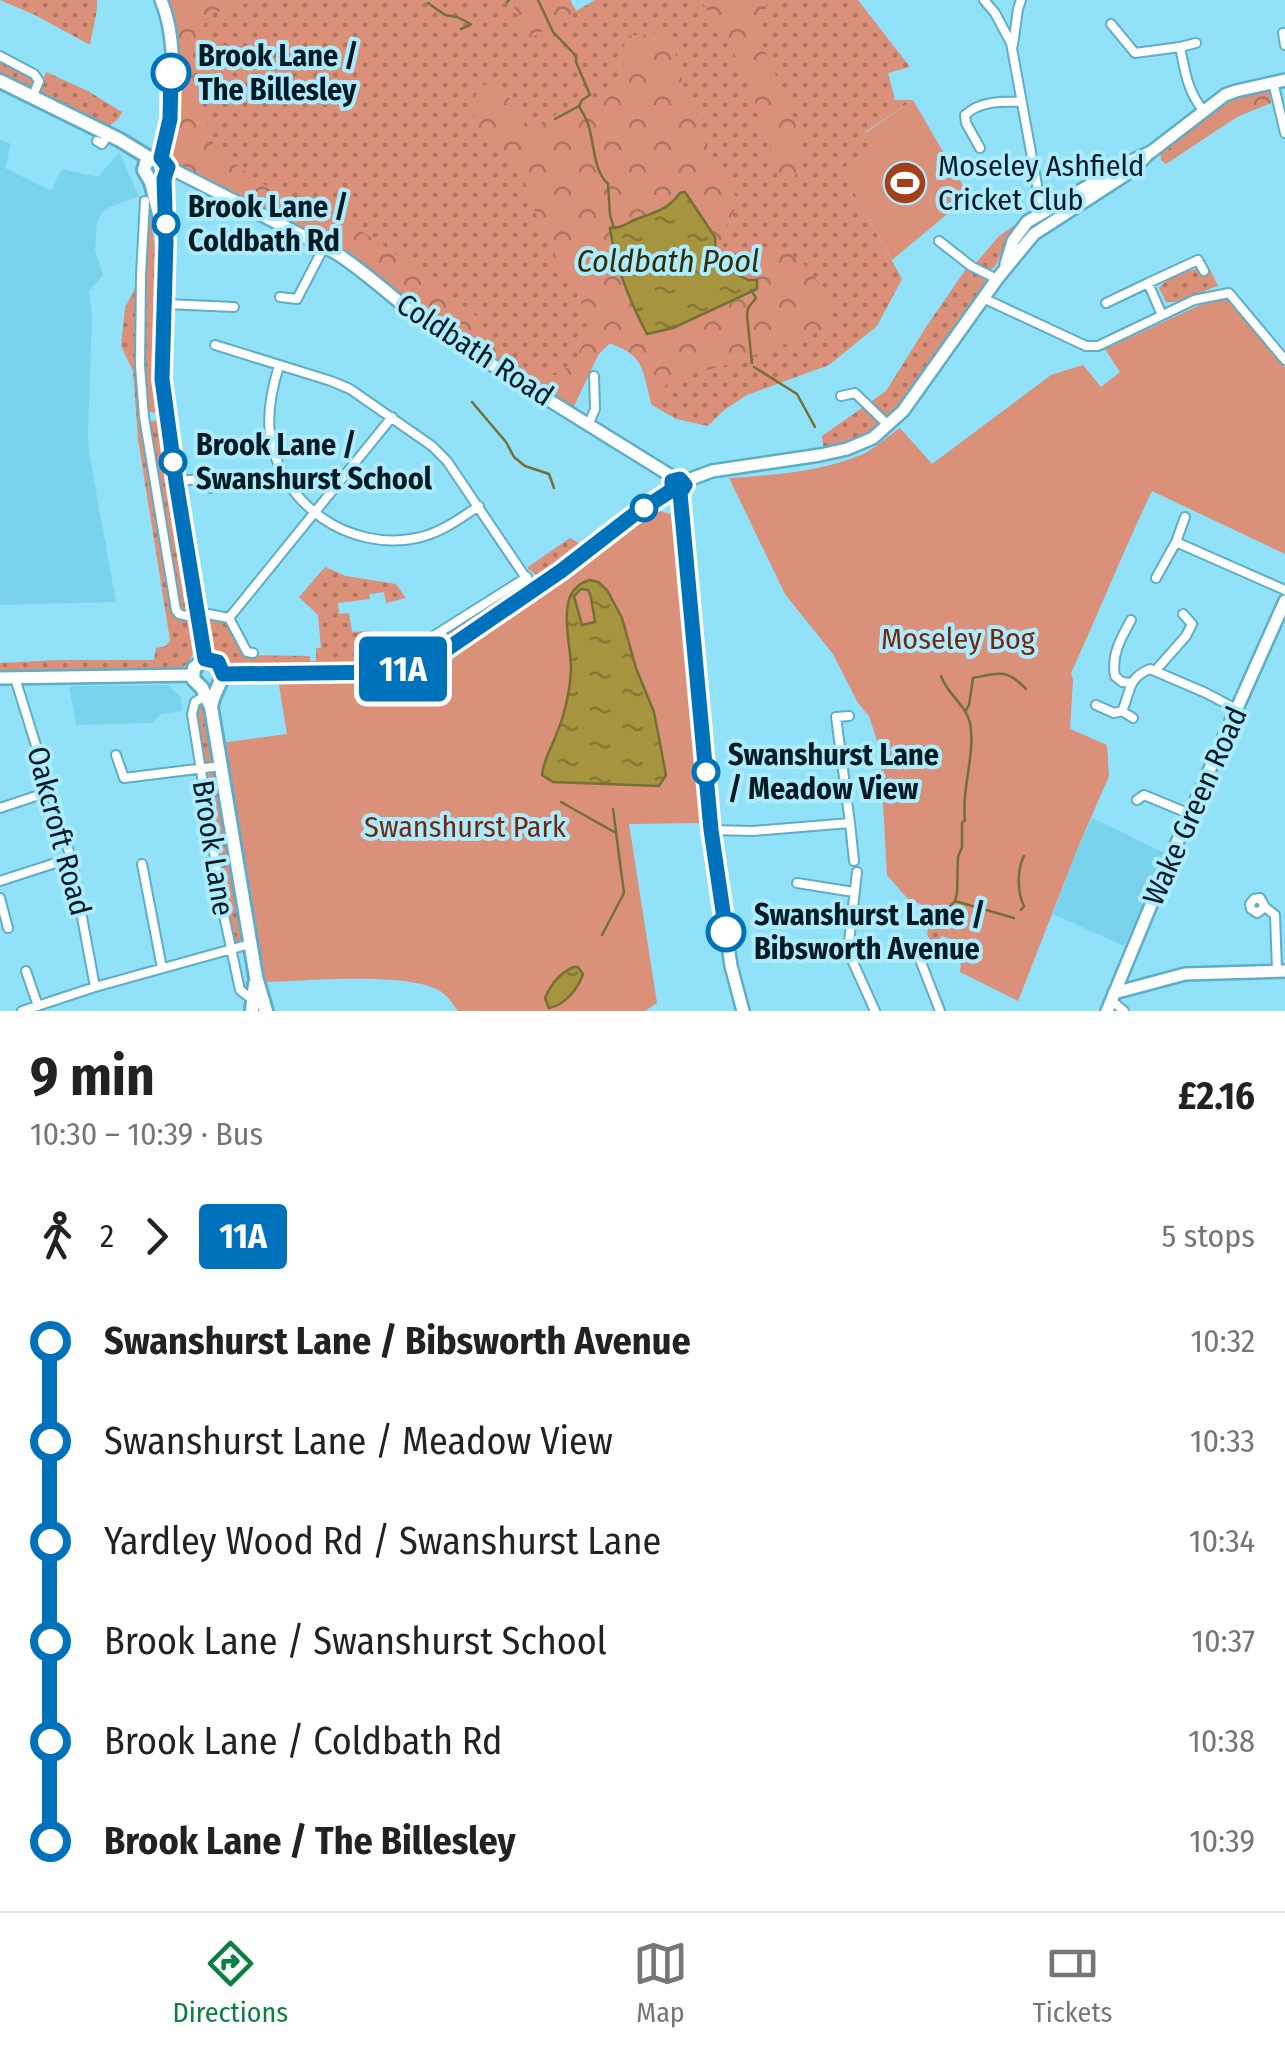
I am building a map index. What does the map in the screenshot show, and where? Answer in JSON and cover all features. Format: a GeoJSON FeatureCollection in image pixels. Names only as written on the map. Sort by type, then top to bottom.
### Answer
{"type":"FeatureCollection","features":[{"type":"Feature","properties":{"kind":"main road"},"geometry":{"type":"LineString","coordinates":[[0,81],[102,138],[127,144],[157,169],[166,242],[162,362],[166,416],[205,659]]}},
{"type":"Feature","properties":{"kind":"main road"},"geometry":{"type":"LineString","coordinates":[[205,659],[218,662],[211,690],[195,683],[193,675],[196,665],[205,659]]}},
{"type":"Feature","properties":{"kind":"main road","name":"Brook Lane"},"geometry":{"type":"LineString","coordinates":[[211,690],[250,944],[266,1011]]}},
{"type":"Feature","properties":{"kind":"main road","name":"Brook Lane"},"geometry":{"type":"LineString","coordinates":[[252,1005],[256,976]]}},
{"type":"Feature","properties":{"kind":"street"},"geometry":{"type":"LineString","coordinates":[[157,169],[170,119],[171,44],[161,0]]}},
{"type":"Feature","properties":{"kind":"street"},"geometry":{"type":"LineString","coordinates":[[984,0],[1006,30],[1012,50],[1039,196],[1047,211]]}},
{"type":"Feature","properties":{"kind":"street"},"geometry":{"type":"LineString","coordinates":[[996,13],[1020,4]]}},
{"type":"Feature","properties":{"kind":"street"},"geometry":{"type":"LineString","coordinates":[[1012,50],[1020,4]]}},
{"type":"Feature","properties":{"kind":"street"},"geometry":{"type":"LineString","coordinates":[[1111,24],[1135,53],[1196,43]]}},
{"type":"Feature","properties":{"kind":"street"},"geometry":{"type":"LineString","coordinates":[[1281,33],[1285,45]]}},
{"type":"Feature","properties":{"kind":"street"},"geometry":{"type":"LineString","coordinates":[[1180,47],[1194,99],[1203,110]]}},
{"type":"Feature","properties":{"kind":"street"},"geometry":{"type":"LineString","coordinates":[[0,56],[34,74],[40,82],[32,98]]}},
{"type":"Feature","properties":{"kind":"street"},"geometry":{"type":"LineString","coordinates":[[211,690],[411,668],[434,658],[534,590],[678,486],[712,471],[800,459],[847,449],[873,438],[904,411],[983,298],[1034,234],[1065,208],[1133,170],[1203,110],[1236,91],[1279,81],[1285,133]]}},
{"type":"Feature","properties":{"kind":"street"},"geometry":{"type":"LineString","coordinates":[[980,148],[965,115],[994,102],[1022,102]]}},
{"type":"Feature","properties":{"kind":"street","name":"Coldbath Road"},"geometry":{"type":"LineString","coordinates":[[157,169],[324,247],[361,269],[428,325],[588,423],[678,486]]}},
{"type":"Feature","properties":{"kind":"street"},"geometry":{"type":"LineString","coordinates":[[145,201],[140,366],[144,417],[176,610],[229,618]]}},
{"type":"Feature","properties":{"kind":"street"},"geometry":{"type":"LineString","coordinates":[[1001,274],[1013,241],[1026,222],[1047,211],[1065,208]]}},
{"type":"Feature","properties":{"kind":"street"},"geometry":{"type":"LineString","coordinates":[[939,241],[971,266],[1001,274]]}},
{"type":"Feature","properties":{"kind":"street"},"geometry":{"type":"LineString","coordinates":[[280,296],[298,299],[324,247]]}},
{"type":"Feature","properties":{"kind":"street"},"geometry":{"type":"LineString","coordinates":[[142,253],[156,254]]}},
{"type":"Feature","properties":{"kind":"street"},"geometry":{"type":"LineString","coordinates":[[1106,303],[1198,260],[1204,272]]}},
{"type":"Feature","properties":{"kind":"street"},"geometry":{"type":"LineString","coordinates":[[1148,283],[1162,315]]}},
{"type":"Feature","properties":{"kind":"street"},"geometry":{"type":"LineString","coordinates":[[983,298],[1086,346],[1098,346],[1194,300],[1229,293],[1285,360]]}},
{"type":"Feature","properties":{"kind":"street"},"geometry":{"type":"LineString","coordinates":[[166,304],[234,307]]}},
{"type":"Feature","properties":{"kind":"street"},"geometry":{"type":"LineString","coordinates":[[215,345],[350,389],[432,446],[534,590]]}},
{"type":"Feature","properties":{"kind":"street"},"geometry":{"type":"LineString","coordinates":[[279,366],[269,412],[274,451],[288,483],[314,513],[355,534],[402,540],[442,530],[478,506]]}},
{"type":"Feature","properties":{"kind":"street"},"geometry":{"type":"LineString","coordinates":[[588,423],[595,409],[594,376]]}},
{"type":"Feature","properties":{"kind":"street"},"geometry":{"type":"LineString","coordinates":[[841,396],[855,393],[888,426]]}},
{"type":"Feature","properties":{"kind":"street"},"geometry":{"type":"LineString","coordinates":[[144,417],[166,416]]}},
{"type":"Feature","properties":{"kind":"street"},"geometry":{"type":"LineString","coordinates":[[229,618],[392,418]]}},
{"type":"Feature","properties":{"kind":"street"},"geometry":{"type":"LineString","coordinates":[[176,482],[198,479],[211,488]]}},
{"type":"Feature","properties":{"kind":"street"},"geometry":{"type":"LineString","coordinates":[[678,486],[711,830],[743,1011]]}},
{"type":"Feature","properties":{"kind":"street"},"geometry":{"type":"LineString","coordinates":[[1156,578],[1185,517]]}},
{"type":"Feature","properties":{"kind":"street"},"geometry":{"type":"LineString","coordinates":[[1176,542],[1285,590]]}},
{"type":"Feature","properties":{"kind":"street"},"geometry":{"type":"LineString","coordinates":[[422,646],[527,577]]}},
{"type":"Feature","properties":{"kind":"street","name":"Wake Green Road"},"geometry":{"type":"LineString","coordinates":[[1110,1001],[1285,601]]}},
{"type":"Feature","properties":{"kind":"street"},"geometry":{"type":"LineString","coordinates":[[1122,711],[1131,683],[1143,672],[1156,670],[1186,636],[1192,624],[1183,614]]}},
{"type":"Feature","properties":{"kind":"street"},"geometry":{"type":"LineString","coordinates":[[229,618],[247,652],[253,653]]}},
{"type":"Feature","properties":{"kind":"street"},"geometry":{"type":"LineString","coordinates":[[1131,620],[1113,664],[1115,676],[1131,683]]}},
{"type":"Feature","properties":{"kind":"street"},"geometry":{"type":"LineString","coordinates":[[1156,670],[1169,680],[1238,710]]}},
{"type":"Feature","properties":{"kind":"street"},"geometry":{"type":"LineString","coordinates":[[0,678],[193,675]]}},
{"type":"Feature","properties":{"kind":"street","name":"Oakcroft Road"},"geometry":{"type":"LineString","coordinates":[[14,677],[72,858],[95,987]]}},
{"type":"Feature","properties":{"kind":"street","name":"Brook Lane"},"geometry":{"type":"LineString","coordinates":[[211,690],[195,702],[192,714],[231,949],[240,990],[252,1005]]}},
{"type":"Feature","properties":{"kind":"street"},"geometry":{"type":"LineString","coordinates":[[1096,705],[1133,718]]}},
{"type":"Feature","properties":{"kind":"street"},"geometry":{"type":"LineString","coordinates":[[848,716],[836,717],[854,862]]}},
{"type":"Feature","properties":{"kind":"street"},"geometry":{"type":"LineString","coordinates":[[116,755],[124,778],[221,766]]}},
{"type":"Feature","properties":{"kind":"street"},"geometry":{"type":"LineString","coordinates":[[1143,783],[1140,798],[1190,814]]}},
{"type":"Feature","properties":{"kind":"street"},"geometry":{"type":"LineString","coordinates":[[0,808],[50,791]]}},
{"type":"Feature","properties":{"kind":"street"},"geometry":{"type":"LineString","coordinates":[[711,830],[753,831],[850,823]]}},
{"type":"Feature","properties":{"kind":"street"},"geometry":{"type":"LineString","coordinates":[[0,882],[72,858]]}},
{"type":"Feature","properties":{"kind":"street"},"geometry":{"type":"LineString","coordinates":[[142,864],[162,968]]}},
{"type":"Feature","properties":{"kind":"street"},"geometry":{"type":"LineString","coordinates":[[857,872],[848,952],[875,1011]]}},
{"type":"Feature","properties":{"kind":"street"},"geometry":{"type":"LineString","coordinates":[[798,883],[854,892]]}},
{"type":"Feature","properties":{"kind":"street"},"geometry":{"type":"LineString","coordinates":[[0,898],[8,928]]}},
{"type":"Feature","properties":{"kind":"street"},"geometry":{"type":"LineString","coordinates":[[1110,1001],[1185,974],[1281,970],[1276,920],[1264,907]]}},
{"type":"Feature","properties":{"kind":"street"},"geometry":{"type":"LineString","coordinates":[[22,1011],[250,944]]}},
{"type":"Feature","properties":{"kind":"street"},"geometry":{"type":"LineString","coordinates":[[929,944],[917,952],[940,1011]]}},
{"type":"Feature","properties":{"kind":"street"},"geometry":{"type":"LineString","coordinates":[[26,971],[38,1006]]}},
{"type":"Feature","properties":{"kind":"street"},"geometry":{"type":"LineString","coordinates":[[1110,1001],[1124,1011]]}},
{"type":"Feature","properties":{"kind":"shaded area"},"geometry":{"type":"Polygon","coordinates":[[[0,139],[11,144],[5,168],[51,191],[62,169],[98,177],[119,152],[139,196],[105,209],[100,216],[95,250],[103,275],[89,291],[89,452],[116,602],[0,605],[0,139]]]}},
{"type":"Feature","properties":{"kind":"shaded area"},"geometry":{"type":"Polygon","coordinates":[[[168,685],[181,697],[182,711],[161,714],[152,723],[76,725],[69,686],[168,685]]]}},
{"type":"Feature","properties":{"kind":"shaded area"},"geometry":{"type":"Polygon","coordinates":[[[1092,818],[1167,854],[1124,946],[1053,914],[1092,818]]]}},
{"type":"Feature","properties":{"kind":"green space"},"geometry":{"type":"Polygon","coordinates":[[[0,0],[97,0],[90,45],[35,15],[0,0]]]}},
{"type":"Feature","properties":{"kind":"green space"},"geometry":{"type":"Polygon","coordinates":[[[167,0],[570,0],[576,11],[595,0],[858,0],[910,67],[888,73],[895,100],[913,100],[865,132],[873,149],[842,170],[902,279],[877,326],[829,365],[747,395],[708,426],[676,419],[652,405],[641,366],[630,353],[610,343],[598,355],[573,408],[333,246],[177,165],[173,158],[177,56],[167,0]]]}},
{"type":"Feature","properties":{"kind":"green space"},"geometry":{"type":"Polygon","coordinates":[[[167,0],[248,0],[232,9],[209,13],[191,57],[195,88],[215,150],[282,197],[350,224],[415,266],[477,317],[484,339],[506,360],[539,373],[560,375],[586,339],[587,319],[571,278],[538,220],[525,183],[503,151],[482,134],[471,108],[478,90],[490,81],[502,85],[529,130],[560,112],[622,90],[625,36],[670,32],[683,84],[693,102],[705,143],[739,202],[716,256],[715,237],[688,195],[680,193],[657,211],[623,227],[610,228],[624,282],[647,333],[673,328],[748,295],[753,289],[738,274],[760,255],[777,250],[804,264],[818,283],[829,303],[830,328],[726,365],[670,379],[652,405],[641,366],[630,353],[609,343],[598,355],[573,408],[568,406],[413,310],[333,246],[177,165],[173,158],[177,56],[167,0]]]}},
{"type":"Feature","properties":{"kind":"green space"},"geometry":{"type":"Polygon","coordinates":[[[511,0],[570,0],[576,11],[528,40],[511,0]]]}},
{"type":"Feature","properties":{"kind":"green space"},"geometry":{"type":"Polygon","coordinates":[[[701,0],[768,0],[758,35],[794,118],[803,153],[794,178],[778,172],[740,64],[701,0]]]}},
{"type":"Feature","properties":{"kind":"green space"},"geometry":{"type":"Polygon","coordinates":[[[0,60],[33,78],[32,91],[0,76],[0,60]]]}},
{"type":"Feature","properties":{"kind":"green space"},"geometry":{"type":"Polygon","coordinates":[[[46,72],[122,112],[119,118],[108,127],[39,93],[46,72]]]}},
{"type":"Feature","properties":{"kind":"green space"},"geometry":{"type":"Polygon","coordinates":[[[1269,88],[1271,103],[1237,117],[1166,164],[1161,160],[1160,151],[1213,107],[1235,96],[1269,88]]]}},
{"type":"Feature","properties":{"kind":"green space","name":"Moseley Ashfield Cricket Club"},"geometry":{"type":"Polygon","coordinates":[[[913,100],[969,196],[892,260],[841,169],[873,149],[865,133],[913,100]]]}},
{"type":"Feature","properties":{"kind":"green space"},"geometry":{"type":"Polygon","coordinates":[[[139,196],[148,199],[160,284],[161,408],[158,413],[142,411],[143,424],[162,422],[192,607],[189,612],[180,610],[178,617],[194,626],[194,650],[180,669],[0,674],[0,663],[154,660],[156,648],[166,646],[170,640],[138,439],[133,371],[121,346],[125,308],[135,288],[139,196]]]}},
{"type":"Feature","properties":{"kind":"green space"},"geometry":{"type":"Polygon","coordinates":[[[1015,225],[994,268],[976,263],[999,236],[1015,225]]]}},
{"type":"Feature","properties":{"kind":"green space"},"geometry":{"type":"Polygon","coordinates":[[[966,269],[988,281],[902,406],[870,434],[824,450],[822,436],[886,391],[966,269]]]}},
{"type":"Feature","properties":{"kind":"green space"},"geometry":{"type":"Polygon","coordinates":[[[1210,269],[1218,286],[1186,299],[1166,302],[1159,288],[1163,284],[1178,274],[1210,269]]]}},
{"type":"Feature","properties":{"kind":"green space","name":"Moseley Bog"},"geometry":{"type":"Polygon","coordinates":[[[1229,298],[1285,368],[1285,554],[1152,491],[1071,673],[1070,729],[1107,745],[1109,776],[1018,1001],[960,972],[963,942],[948,938],[952,917],[908,899],[887,875],[880,750],[869,716],[833,654],[785,594],[729,478],[796,472],[845,461],[866,453],[900,428],[932,464],[1051,375],[1083,365],[1101,387],[1120,372],[1105,349],[1213,299],[1229,298]]]}},
{"type":"Feature","properties":{"kind":"green space","name":"Swanshurst Park"},"geometry":{"type":"Polygon","coordinates":[[[657,510],[671,514],[675,534],[701,823],[629,824],[657,1003],[645,1011],[458,1011],[443,993],[409,982],[265,980],[221,743],[287,734],[278,679],[388,679],[437,666],[657,510]]]}},
{"type":"Feature","properties":{"kind":"green space"},"geometry":{"type":"Polygon","coordinates":[[[570,538],[586,547],[546,577],[528,569],[528,567],[570,538]]]}},
{"type":"Feature","properties":{"kind":"green space"},"geometry":{"type":"Polygon","coordinates":[[[325,567],[346,576],[396,584],[406,598],[386,603],[384,592],[369,594],[370,599],[338,603],[339,614],[349,613],[352,632],[371,631],[378,668],[239,668],[216,654],[204,617],[228,621],[246,655],[310,656],[310,661],[316,661],[316,648],[321,648],[318,615],[299,597],[325,567]]]}},
{"type":"Feature","properties":{"kind":"green space"},"geometry":{"type":"Polygon","coordinates":[[[524,583],[520,593],[426,654],[432,638],[524,583]]]}},
{"type":"Feature","properties":{"kind":"green space"},"geometry":{"type":"Polygon","coordinates":[[[206,702],[216,761],[207,764],[202,759],[196,712],[206,702]]]}},
{"type":"Feature","properties":{"kind":"green space"},"geometry":{"type":"Polygon","coordinates":[[[212,771],[219,773],[243,938],[235,944],[206,777],[212,771]]]}},
{"type":"Feature","properties":{"kind":"green space"},"geometry":{"type":"Polygon","coordinates":[[[932,911],[952,917],[948,938],[941,936],[936,952],[927,934],[932,911]]]}},
{"type":"Feature","properties":{"kind":"water","name":"Coldbath Pool"},"geometry":{"type":"Polygon","coordinates":[[[685,192],[715,237],[716,256],[726,268],[748,280],[757,280],[757,289],[673,328],[647,334],[624,283],[610,228],[657,212],[685,192]]]}},
{"type":"Feature","properties":{"kind":"water"},"geometry":{"type":"Polygon","coordinates":[[[590,580],[598,582],[607,590],[622,618],[654,712],[666,775],[659,786],[553,782],[542,775],[568,696],[568,606],[578,586],[590,580]],[[581,589],[574,596],[582,625],[595,622],[588,590],[581,589]]]}},
{"type":"Feature","properties":{"kind":"water"},"geometry":{"type":"Polygon","coordinates":[[[574,967],[583,974],[578,985],[565,1000],[549,1008],[545,998],[550,988],[574,967]]]}},
{"type":"Feature","properties":{"kind":"waterway"},"geometry":{"type":"LineString","coordinates":[[538,0],[553,32],[576,56],[590,95],[579,106],[590,129],[599,171],[608,184],[614,228]]}},
{"type":"Feature","properties":{"kind":"waterway"},"geometry":{"type":"LineString","coordinates":[[428,3],[445,15],[471,24]]}},
{"type":"Feature","properties":{"kind":"waterway"},"geometry":{"type":"LineString","coordinates":[[461,29],[470,25]]}},
{"type":"Feature","properties":{"kind":"waterway"},"geometry":{"type":"LineString","coordinates":[[555,119],[579,106]]}},
{"type":"Feature","properties":{"kind":"waterway"},"geometry":{"type":"LineString","coordinates":[[751,290],[756,298],[747,316],[752,363]]}},
{"type":"Feature","properties":{"kind":"waterway"},"geometry":{"type":"LineString","coordinates":[[754,367],[797,394],[815,427]]}},
{"type":"Feature","properties":{"kind":"waterway"},"geometry":{"type":"LineString","coordinates":[[472,402],[514,457],[525,466],[549,474],[554,488]]}},
{"type":"Feature","properties":{"kind":"waterway"},"geometry":{"type":"LineString","coordinates":[[966,710],[973,678],[1002,674],[1026,689]]}},
{"type":"Feature","properties":{"kind":"waterway"},"geometry":{"type":"LineString","coordinates":[[941,676],[968,717],[971,735],[957,893],[943,914]]}},
{"type":"Feature","properties":{"kind":"waterway"},"geometry":{"type":"LineString","coordinates":[[561,802],[616,833]]}},
{"type":"Feature","properties":{"kind":"waterway"},"geometry":{"type":"LineString","coordinates":[[602,935],[624,893],[613,809]]}},
{"type":"Feature","properties":{"kind":"waterway"},"geometry":{"type":"LineString","coordinates":[[1021,910],[1024,906],[1019,874],[1024,856]]}},
{"type":"Feature","properties":{"kind":"waterway"},"geometry":{"type":"LineString","coordinates":[[955,901],[1014,918]]}},
{"type":"Feature","properties":{"kind":"bus line","name":"11A"},"geometry":{"type":"LineString","coordinates":[[171,73],[170,119],[161,158],[168,167],[164,179],[166,304],[162,379],[205,659],[218,662],[223,674],[391,672],[411,668],[434,658],[561,571],[672,490],[672,481],[680,479],[685,485],[680,493],[711,830],[726,932]]}},
{"type":"Feature","properties":{"kind":"place","name":"Brook Lane / The Billesley"},"geometry":{"type":"Point","coordinates":[171,73]}},
{"type":"Feature","properties":{"kind":"place","name":"Moseley Ashfield Cricket Club"},"geometry":{"type":"Point","coordinates":[905,183]}},
{"type":"Feature","properties":{"kind":"place","name":"Brook Lane / Coldbath Rd"},"geometry":{"type":"Point","coordinates":[166,224]}},
{"type":"Feature","properties":{"kind":"place","name":"Brook Lane / Swanshurst School"},"geometry":{"type":"Point","coordinates":[173,462]}},
{"type":"Feature","properties":{"kind":"place","name":"Swanshurst Lane / Meadow View"},"geometry":{"type":"Point","coordinates":[706,772]}},
{"type":"Feature","properties":{"kind":"place","name":"Swanshurst Lane / Bibsworth Avenue"},"geometry":{"type":"Point","coordinates":[726,932]}}]}
